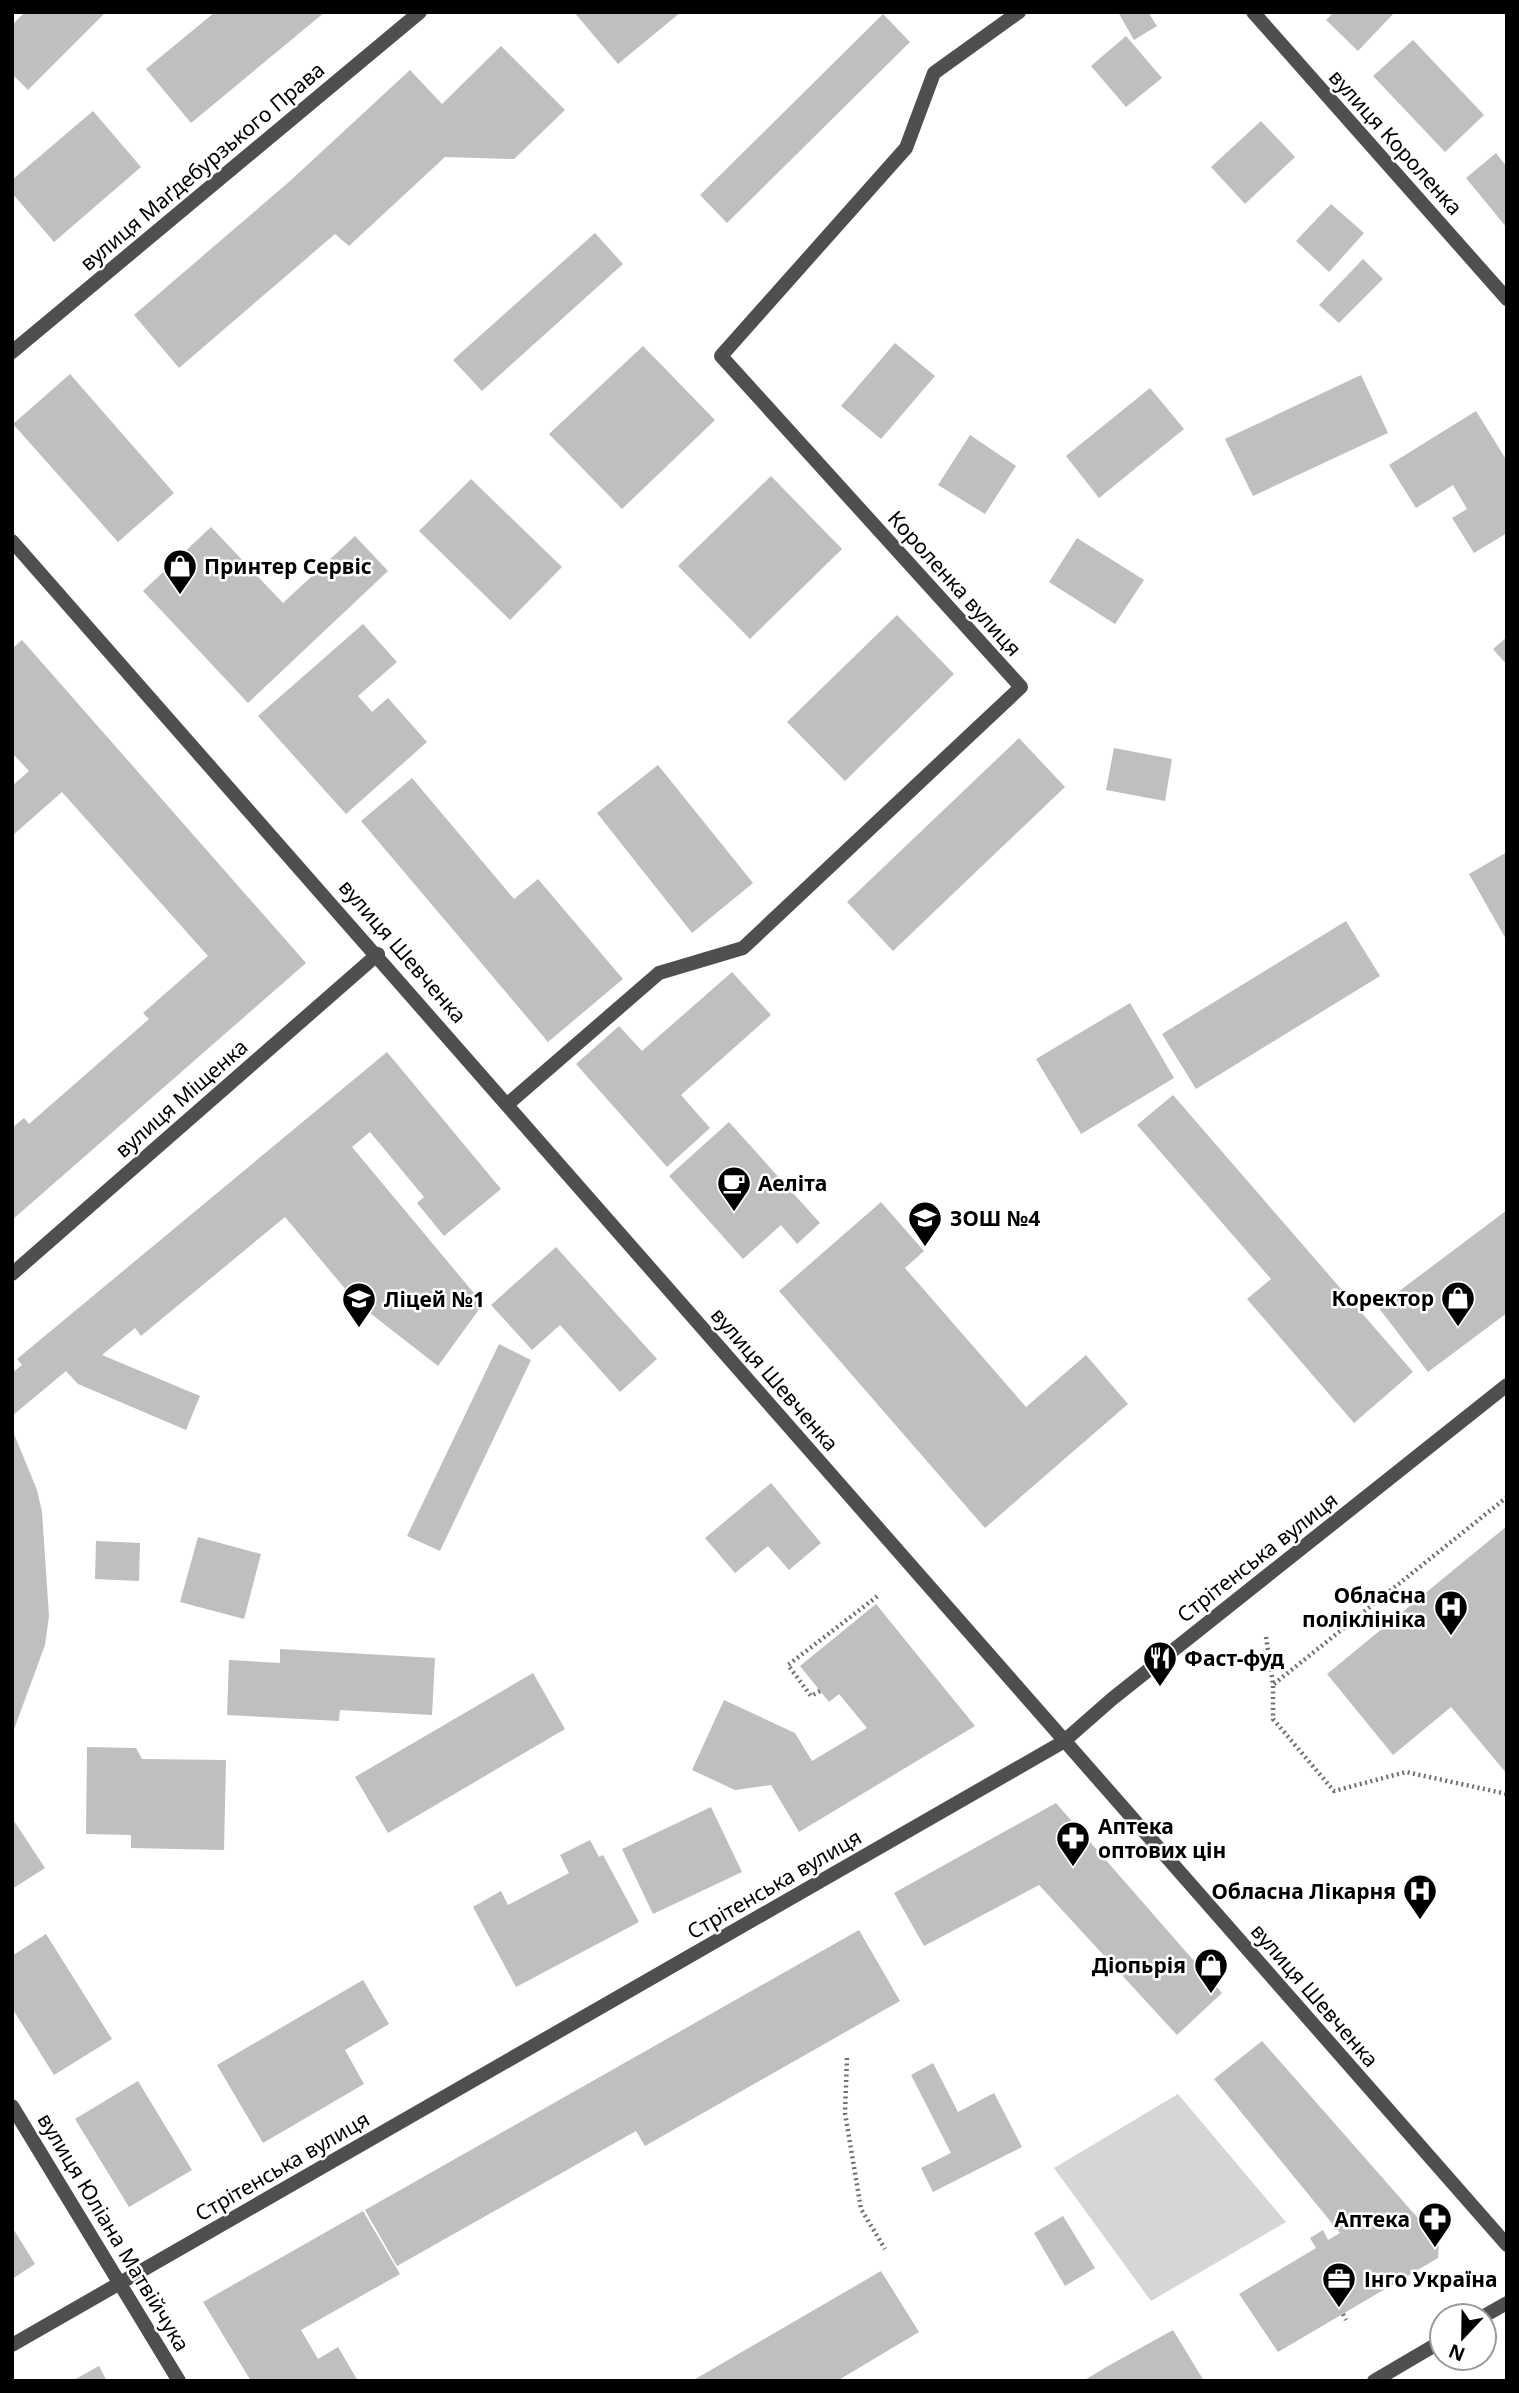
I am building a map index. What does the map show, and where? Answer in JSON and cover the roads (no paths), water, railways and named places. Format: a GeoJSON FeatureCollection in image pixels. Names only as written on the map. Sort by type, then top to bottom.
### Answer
{"type":"FeatureCollection","features":[{"type":"Feature","properties":{"kind":"street","name":"вулиця Маґдебурзького Права"},"geometry":{"type":"LineString","coordinates":[[12,352],[419,12]]}},
{"type":"Feature","properties":{"kind":"street","name":"Короленка вулиця"},"geometry":{"type":"LineString","coordinates":[[509,1104],[659,973],[743,948],[1021,687],[721,356],[906,148],[934,73],[1019,12]]}},
{"type":"Feature","properties":{"kind":"street","name":"вулиця Короленка"},"geometry":{"type":"LineString","coordinates":[[1253,12],[1507,299]]}},
{"type":"Feature","properties":{"kind":"street","name":"вулиця Шевченка"},"geometry":{"type":"LineString","coordinates":[[12,541],[378,954],[1063,1742],[1507,2245]]}},
{"type":"Feature","properties":{"kind":"street","name":"вулиця Міщенка"},"geometry":{"type":"LineString","coordinates":[[12,1274],[378,954]]}},
{"type":"Feature","properties":{"kind":"street","name":"Стрітенська вулиця"},"geometry":{"type":"LineString","coordinates":[[12,2345],[1063,1742],[1112,1699],[1507,1385]]}},
{"type":"Feature","properties":{"kind":"street","name":"вулиця Юліана Матвійчука"},"geometry":{"type":"LineString","coordinates":[[12,2106],[179,2381]]}},
{"type":"Feature","properties":{"kind":"street"},"geometry":{"type":"LineString","coordinates":[[1374,2381],[1428,2349]]}},
{"type":"Feature","properties":{"kind":"place","name":"Принтер Сервіс"},"geometry":{"type":"Point","coordinates":[180,596]}},
{"type":"Feature","properties":{"kind":"place","name":"Аеліта"},"geometry":{"type":"Point","coordinates":[734,1213]}},
{"type":"Feature","properties":{"kind":"place","name":"ЗОШ №4"},"geometry":{"type":"Point","coordinates":[925,1248]}},
{"type":"Feature","properties":{"kind":"place","name":"Коректор"},"geometry":{"type":"Point","coordinates":[1458,1328]}},
{"type":"Feature","properties":{"kind":"place","name":"Ліцей №1"},"geometry":{"type":"Point","coordinates":[359,1329]}},
{"type":"Feature","properties":{"kind":"place","name":"Обласна поліклініка"},"geometry":{"type":"Point","coordinates":[1451,1637]}},
{"type":"Feature","properties":{"kind":"place","name":"Фаст-фуд"},"geometry":{"type":"Point","coordinates":[1160,1688]}},
{"type":"Feature","properties":{"kind":"place","name":"Аптека оптових цін"},"geometry":{"type":"Point","coordinates":[1073,1868]}},
{"type":"Feature","properties":{"kind":"place","name":"Обласна Лікарня"},"geometry":{"type":"Point","coordinates":[1420,1921]}},
{"type":"Feature","properties":{"kind":"place","name":"Діопьрія"},"geometry":{"type":"Point","coordinates":[1211,1995]}},
{"type":"Feature","properties":{"kind":"place","name":"Аптека"},"geometry":{"type":"Point","coordinates":[1435,2249]}},
{"type":"Feature","properties":{"kind":"place","name":"Інго Україна"},"geometry":{"type":"Point","coordinates":[1339,2309]}}]}
